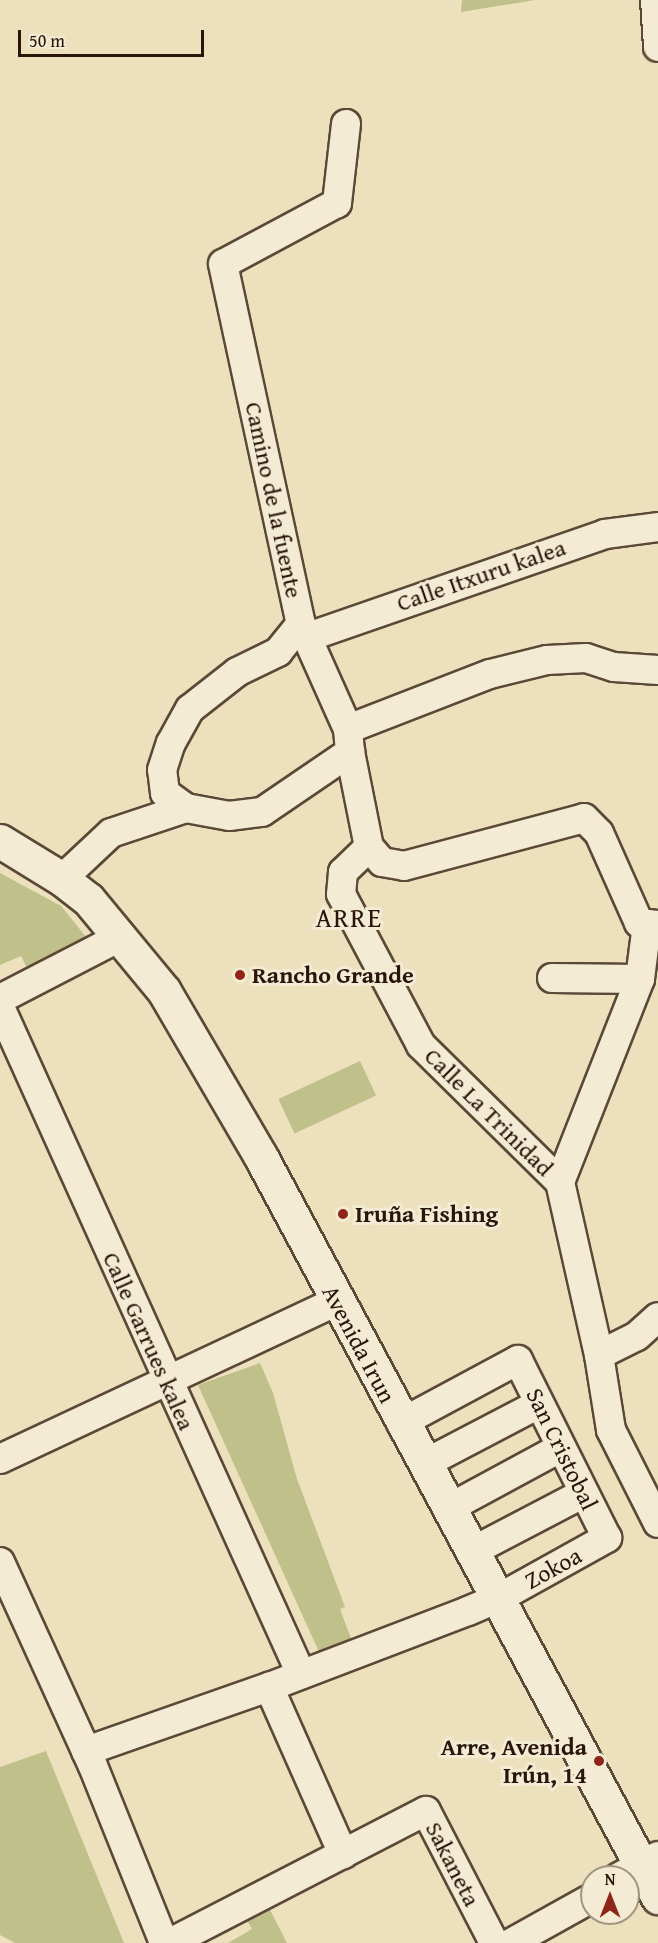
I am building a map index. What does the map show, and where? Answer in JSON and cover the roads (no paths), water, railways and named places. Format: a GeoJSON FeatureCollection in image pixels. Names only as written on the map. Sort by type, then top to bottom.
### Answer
{"type":"FeatureCollection","features":[{"type":"Feature","properties":{"kind":"street"},"geometry":{"type":"LineString","coordinates":[[655,0],[658,47]]}},
{"type":"Feature","properties":{"kind":"street","name":"Camino de la fuente"},"geometry":{"type":"LineString","coordinates":[[346,124],[337,203],[223,264],[305,630],[349,740]]}},
{"type":"Feature","properties":{"kind":"street","name":"Calle Itxuru kalea"},"geometry":{"type":"LineString","coordinates":[[305,630],[605,534],[658,527]]}},
{"type":"Feature","properties":{"kind":"street"},"geometry":{"type":"LineString","coordinates":[[305,630],[279,652],[237,672],[190,709],[171,743],[162,770],[165,793],[186,808],[229,816],[262,812],[349,740],[490,674],[547,660],[586,658],[614,667],[658,670]]}},
{"type":"Feature","properties":{"kind":"street"},"geometry":{"type":"LineString","coordinates":[[349,740],[369,847],[382,862],[404,866],[584,818],[599,833],[639,923],[653,925],[640,979],[560,1182]]}},
{"type":"Feature","properties":{"kind":"street"},"geometry":{"type":"LineString","coordinates":[[62,879],[111,833],[186,808]]}},
{"type":"Feature","properties":{"kind":"street","name":"Avenida Irun"},"geometry":{"type":"LineString","coordinates":[[0,841],[62,879],[122,936],[164,991],[261,1157],[335,1302],[401,1423],[451,1507],[639,1865]]}},
{"type":"Feature","properties":{"kind":"street","name":"Calle La Trinidad"},"geometry":{"type":"LineString","coordinates":[[369,847],[343,872],[341,894],[421,1045],[560,1182],[599,1356],[611,1430],[658,1523]]}},
{"type":"Feature","properties":{"kind":"street"},"geometry":{"type":"LineString","coordinates":[[0,999],[122,936]]}},
{"type":"Feature","properties":{"kind":"street"},"geometry":{"type":"LineString","coordinates":[[552,978],[640,979]]}},
{"type":"Feature","properties":{"kind":"street","name":"Calle Garrues kalea"},"geometry":{"type":"LineString","coordinates":[[0,1007],[166,1381],[301,1674]]}},
{"type":"Feature","properties":{"kind":"street"},"geometry":{"type":"LineString","coordinates":[[0,1459],[335,1302]]}},
{"type":"Feature","properties":{"kind":"street"},"geometry":{"type":"LineString","coordinates":[[599,1356],[637,1336],[658,1317]]}},
{"type":"Feature","properties":{"kind":"street","name":"San Cristobal"},"geometry":{"type":"LineString","coordinates":[[401,1423],[518,1360],[582,1494],[607,1538]]}},
{"type":"Feature","properties":{"kind":"street"},"geometry":{"type":"LineString","coordinates":[[426,1463],[539,1404]]}},
{"type":"Feature","properties":{"kind":"street"},"geometry":{"type":"LineString","coordinates":[[451,1507],[560,1448]]}},
{"type":"Feature","properties":{"kind":"street"},"geometry":{"type":"LineString","coordinates":[[473,1551],[582,1494]]}},
{"type":"Feature","properties":{"kind":"street","name":"Zokoa"},"geometry":{"type":"LineString","coordinates":[[499,1598],[607,1538]]}},
{"type":"Feature","properties":{"kind":"street"},"geometry":{"type":"LineString","coordinates":[[0,1562],[86,1751],[164,1943]]}},
{"type":"Feature","properties":{"kind":"street"},"geometry":{"type":"LineString","coordinates":[[86,1751],[271,1693],[301,1674],[499,1598]]}},
{"type":"Feature","properties":{"kind":"street"},"geometry":{"type":"LineString","coordinates":[[271,1693],[343,1854]]}},
{"type":"Feature","properties":{"kind":"street","name":"Sakaneta"},"geometry":{"type":"LineString","coordinates":[[170,1943],[426,1811],[499,1940]]}},
{"type":"Feature","properties":{"kind":"street","name":"Avenida Irun"},"geometry":{"type":"LineString","coordinates":[[640,1866],[658,1897]]}},
{"type":"Feature","properties":{"kind":"street"},"geometry":{"type":"LineString","coordinates":[[499,1940],[580,1903]]}},
{"type":"Feature","properties":{"kind":"place","name":"Rancho Grande"},"geometry":{"type":"Point","coordinates":[240,975]}},
{"type":"Feature","properties":{"kind":"place","name":"Iruña Fishing"},"geometry":{"type":"Point","coordinates":[343,1214]}},
{"type":"Feature","properties":{"kind":"place","name":"Arre, Avenida Irún, 14"},"geometry":{"type":"Point","coordinates":[599,1761]}},
{"type":"Feature","properties":{"kind":"district","name":"ARRE"},"geometry":{"type":"Point","coordinates":[349,918]}}]}
